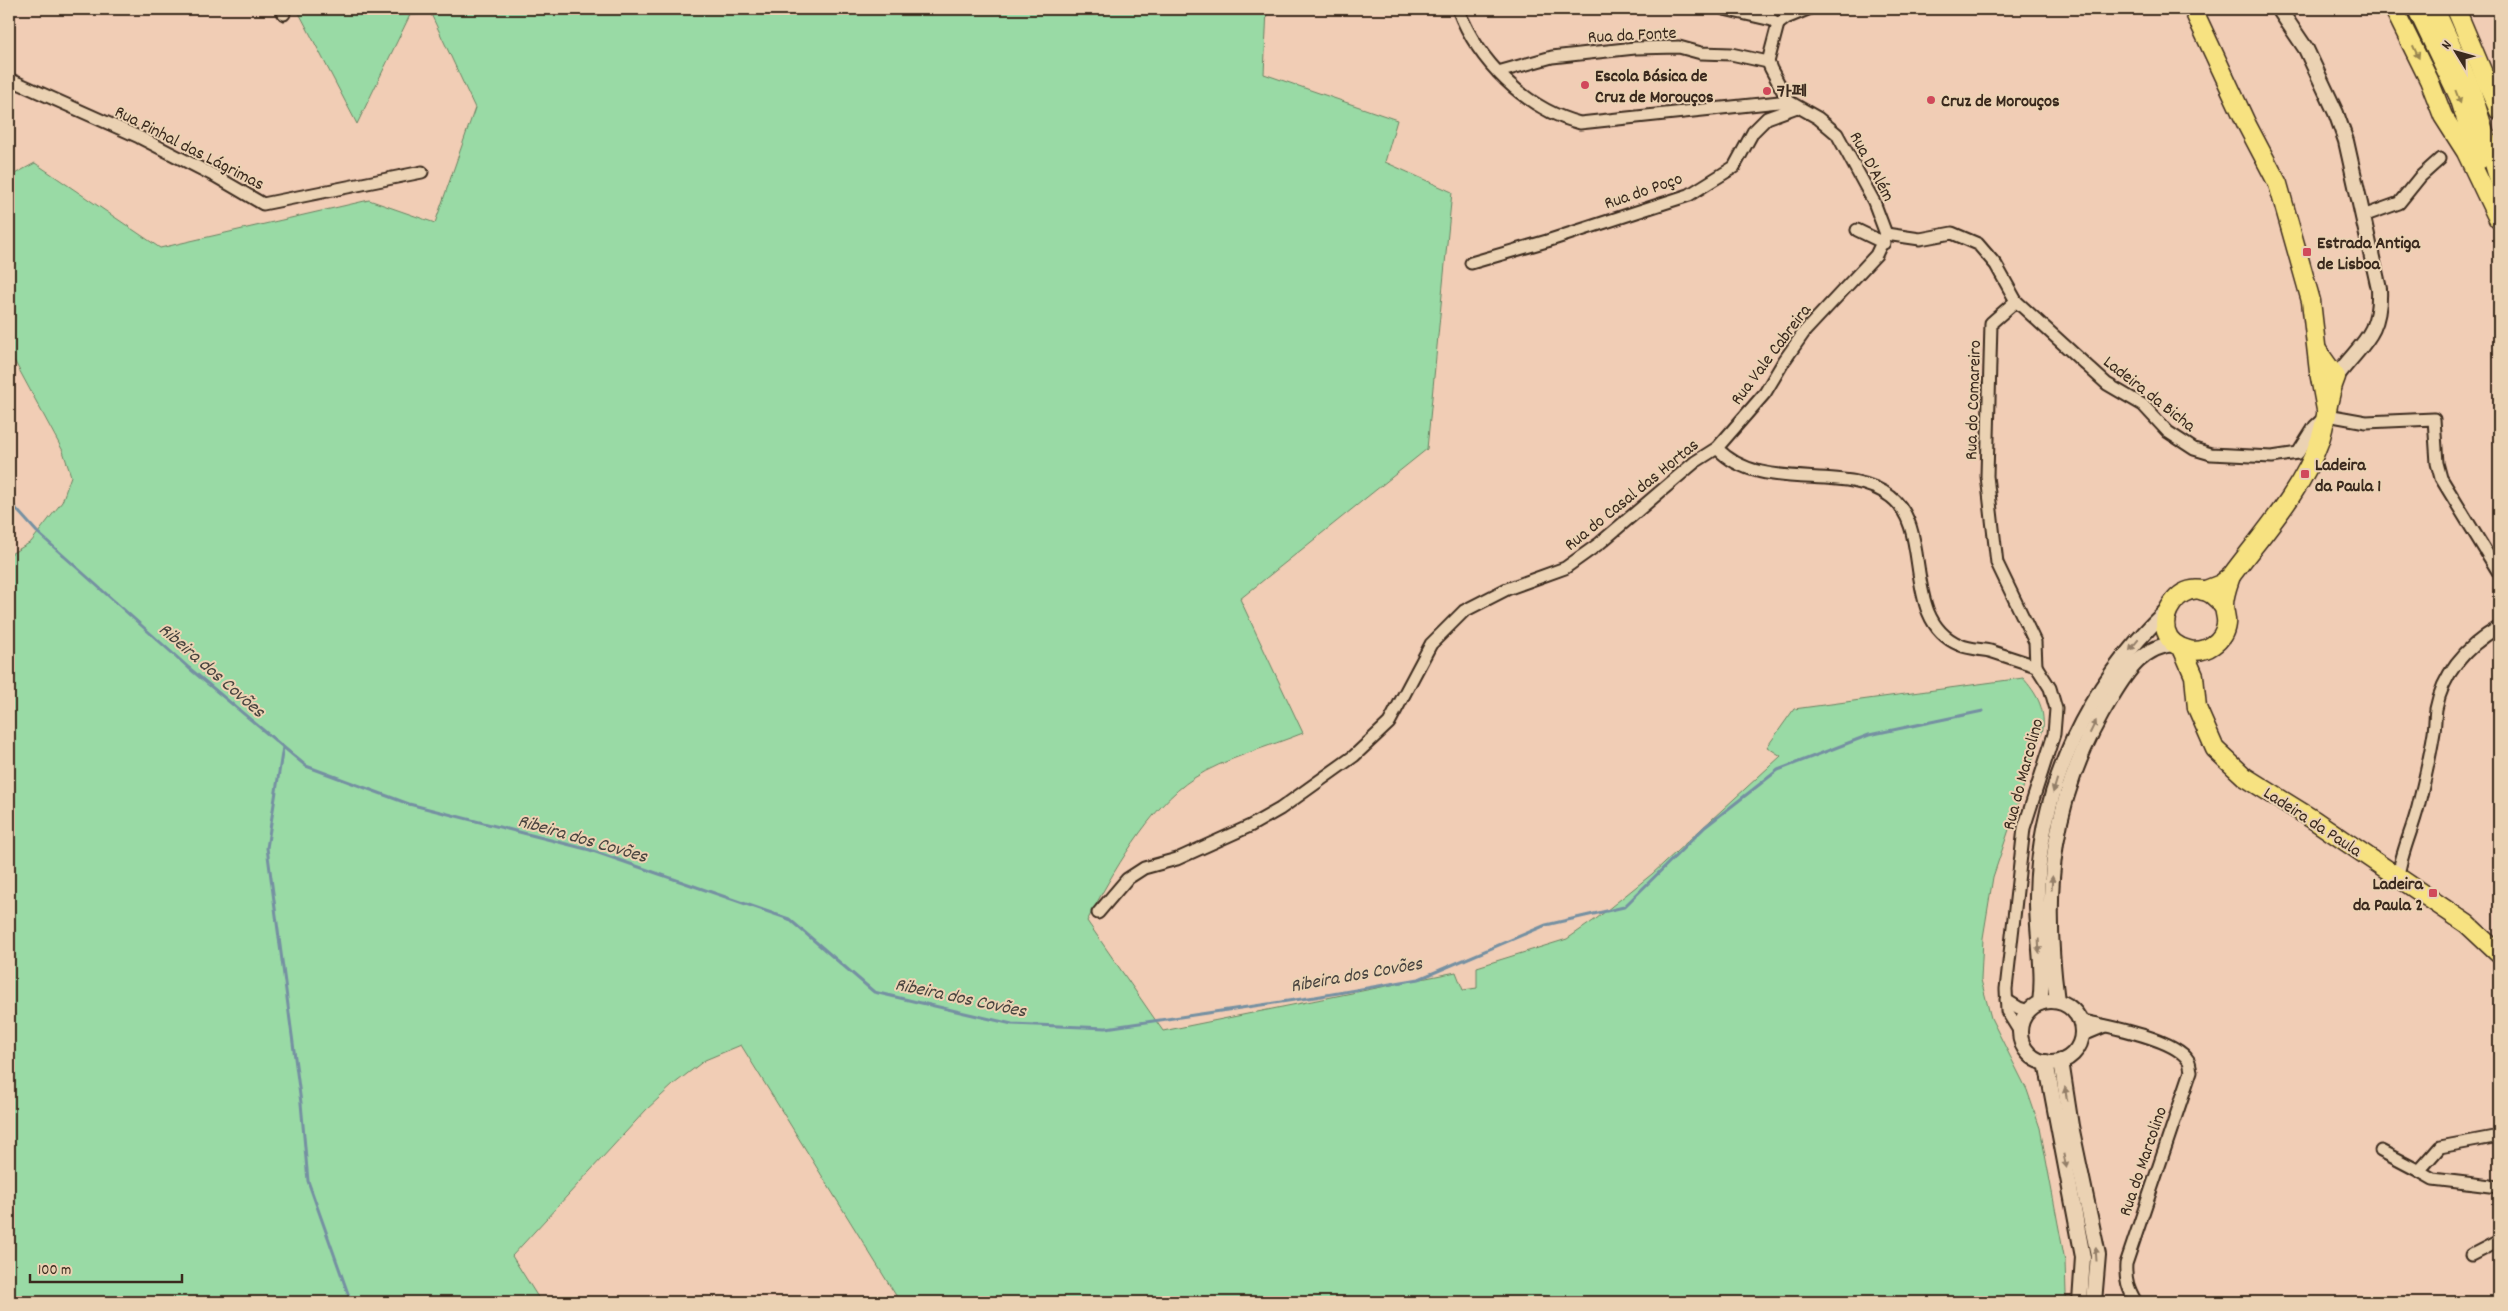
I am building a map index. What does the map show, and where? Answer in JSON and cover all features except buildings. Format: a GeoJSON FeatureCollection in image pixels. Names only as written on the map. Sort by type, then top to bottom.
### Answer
{"type":"FeatureCollection","features":[{"type":"Feature","properties":{"kind":"main road"},"geometry":{"type":"LineString","coordinates":[[2193,9],[2247,125],[2278,184],[2311,301],[2326,415]]}},
{"type":"Feature","properties":{"kind":"main road"},"geometry":{"type":"LineString","coordinates":[[2394,9],[2426,72],[2443,116],[2466,152],[2499,221]]}},
{"type":"Feature","properties":{"kind":"main road"},"geometry":{"type":"LineString","coordinates":[[2456,9],[2499,111]]}},
{"type":"Feature","properties":{"kind":"main road"},"geometry":{"type":"LineString","coordinates":[[2428,13],[2459,97],[2499,221]]}},
{"type":"Feature","properties":{"kind":"main road"},"geometry":{"type":"LineString","coordinates":[[2428,13],[2471,90],[2499,180]]}},
{"type":"Feature","properties":{"kind":"main road"},"geometry":{"type":"LineString","coordinates":[[2211,647],[2192,651],[2179,646],[2166,628],[2167,610],[2178,596],[2186,592],[2203,591],[2221,584],[2231,576],[2283,507],[2305,474],[2320,440],[2329,393],[2336,377],[2319,352]]}},
{"type":"Feature","properties":{"kind":"main road"},"geometry":{"type":"LineString","coordinates":[[2194,676],[2199,664],[2211,647],[2218,642],[2226,626],[2224,608],[2231,576]]}},
{"type":"Feature","properties":{"kind":"main road"},"geometry":{"type":"LineString","coordinates":[[2203,591],[2215,597],[2224,608]]}},
{"type":"Feature","properties":{"kind":"main road","name":"Ladeira da Paula"},"geometry":{"type":"LineString","coordinates":[[2179,646],[2194,676],[2197,708],[2215,749],[2245,777],[2314,820],[2467,924],[2499,954]]}},
{"type":"Feature","properties":{"kind":"street"},"geometry":{"type":"LineString","coordinates":[[1458,9],[1464,23],[1498,72],[1525,97],[1559,118],[1580,123],[1792,104],[1768,62],[1778,24],[1786,18],[1808,9]]}},
{"type":"Feature","properties":{"kind":"street"},"geometry":{"type":"LineString","coordinates":[[1724,9],[1766,18],[1778,24]]}},
{"type":"Feature","properties":{"kind":"street"},"geometry":{"type":"LineString","coordinates":[[2279,9],[2306,49],[2336,112],[2346,142],[2379,289],[2380,306],[2376,325],[2364,344],[2336,377],[2329,377],[2319,372]]}},
{"type":"Feature","properties":{"kind":"street","name":"Rua da Fonte"},"geometry":{"type":"LineString","coordinates":[[1498,72],[1552,57],[1635,48],[1679,47],[1701,53],[1731,54],[1768,62]]}},
{"type":"Feature","properties":{"kind":"street","name":"Rua Pinhal das Lágrimas"},"geometry":{"type":"LineString","coordinates":[[9,79],[139,137],[215,176],[263,204],[422,172]]}},
{"type":"Feature","properties":{"kind":"street","name":"Rua D'Além"},"geometry":{"type":"LineString","coordinates":[[1792,104],[1818,118],[1837,134],[1874,202],[1885,239]]}},
{"type":"Feature","properties":{"kind":"street","name":"Rua do Poço"},"geometry":{"type":"LineString","coordinates":[[1471,263],[1546,241],[1689,194],[1734,167],[1752,132],[1768,118],[1792,104]]}},
{"type":"Feature","properties":{"kind":"street"},"geometry":{"type":"LineString","coordinates":[[2363,216],[2399,203],[2420,177],[2440,159]]}},
{"type":"Feature","properties":{"kind":"street"},"geometry":{"type":"LineString","coordinates":[[1857,230],[1885,239],[1920,239],[1952,233],[1978,244],[1996,265],[2016,301]]}},
{"type":"Feature","properties":{"kind":"street","name":"Rua Vale Cabreira"},"geometry":{"type":"LineString","coordinates":[[1717,448],[1765,393],[1784,361],[1806,331],[1858,276],[1876,255],[1885,239]]}},
{"type":"Feature","properties":{"kind":"street","name":"Ladeira da Bicha"},"geometry":{"type":"LineString","coordinates":[[2016,301],[2107,384],[2143,405],[2168,432],[2194,449],[2211,454],[2272,457],[2291,455],[2298,453],[2315,426],[2326,415]]}},
{"type":"Feature","properties":{"kind":"street","name":"Rua do Comareiro"},"geometry":{"type":"LineString","coordinates":[[2016,301],[1991,322],[1987,476],[1997,563],[2035,642],[2036,666]]}},
{"type":"Feature","properties":{"kind":"street"},"geometry":{"type":"LineString","coordinates":[[2319,352],[2350,360]]}},
{"type":"Feature","properties":{"kind":"street"},"geometry":{"type":"LineString","coordinates":[[2326,415],[2366,422],[2434,419],[2437,463],[2441,478],[2499,573]]}},
{"type":"Feature","properties":{"kind":"street"},"geometry":{"type":"LineString","coordinates":[[1717,448],[1728,460],[1749,469],[1870,485],[1892,497],[1907,516],[1924,603],[1938,629],[1959,645],[2036,666]]}},
{"type":"Feature","properties":{"kind":"street","name":"Rua do Casal das Hortas"},"geometry":{"type":"LineString","coordinates":[[1098,913],[1128,879],[1144,868],[1177,859],[1250,826],[1280,809],[1354,756],[1388,723],[1430,644],[1464,611],[1508,589],[1565,568],[1600,543],[1695,462],[1717,448]]}},
{"type":"Feature","properties":{"kind":"street"},"geometry":{"type":"LineString","coordinates":[[2006,1000],[2019,1008],[2034,1007],[2057,1002],[2067,1005],[2079,1020],[2081,1036],[2074,1051],[2061,1061],[2046,1062],[2034,1058],[2026,1049],[2020,1032],[2024,1017],[2034,1007],[2040,850],[2049,805],[2063,759],[2083,718],[2109,676],[2141,635],[2167,610]]}},
{"type":"Feature","properties":{"kind":"street"},"geometry":{"type":"LineString","coordinates":[[2398,877],[2400,858],[2417,810],[2434,731],[2436,708],[2445,681],[2458,659],[2482,638],[2499,627]]}},
{"type":"Feature","properties":{"kind":"street"},"geometry":{"type":"LineString","coordinates":[[2057,1002],[2052,947],[2051,897],[2053,853],[2061,810],[2076,764],[2094,724],[2119,684],[2138,661],[2157,646],[2179,646]]}},
{"type":"Feature","properties":{"kind":"street","name":"Rua do Marcolino"},"geometry":{"type":"LineString","coordinates":[[2020,1032],[2009,1017],[2006,1000],[2010,948],[2024,828],[2054,734],[2056,709],[2050,688],[2036,666]]}},
{"type":"Feature","properties":{"kind":"street","name":"Rua do Marcolino"},"geometry":{"type":"LineString","coordinates":[[2079,1020],[2131,1030],[2180,1052],[2188,1060],[2191,1071],[2126,1264],[2125,1275],[2129,1290],[2136,1302]]}},
{"type":"Feature","properties":{"kind":"street"},"geometry":{"type":"LineString","coordinates":[[2081,1036],[2105,1026]]}},
{"type":"Feature","properties":{"kind":"street"},"geometry":{"type":"LineString","coordinates":[[2061,1061],[2071,1126],[2098,1255],[2094,1302]]}},
{"type":"Feature","properties":{"kind":"street"},"geometry":{"type":"LineString","coordinates":[[2046,1062],[2083,1257],[2080,1302]]}},
{"type":"Feature","properties":{"kind":"street"},"geometry":{"type":"LineString","coordinates":[[2419,1171],[2440,1147],[2499,1136]]}},
{"type":"Feature","properties":{"kind":"street"},"geometry":{"type":"LineString","coordinates":[[2381,1151],[2433,1179],[2499,1187]]}},
{"type":"Feature","properties":{"kind":"street"},"geometry":{"type":"LineString","coordinates":[[2472,1255],[2499,1241]]}},
{"type":"Feature","properties":{"kind":"green space"},"geometry":{"type":"Polygon","coordinates":[[[297,9],[1267,9],[1264,74],[1397,120],[1385,162],[1452,192],[1427,449],[1240,599],[1303,733],[1247,753],[1206,771],[1178,791],[1162,806],[1133,843],[1087,921],[1163,1031],[1456,972],[1463,990],[1477,988],[1477,967],[1567,939],[1596,919],[1652,874],[1781,756],[1767,747],[1794,709],[2023,678],[2039,701],[2043,714],[2043,729],[1993,877],[1983,938],[1981,980],[1991,1018],[2027,1090],[2040,1128],[2065,1261],[2066,1294],[2064,1302],[900,1302],[741,1045],[705,1060],[674,1084],[646,1110],[512,1256],[541,1302],[9,1302],[9,555],[31,542],[62,502],[71,476],[63,451],[9,351],[9,177],[35,163],[160,248],[369,200],[435,223],[475,108],[431,14],[410,15],[357,124],[297,9]]]}},
{"type":"Feature","properties":{"kind":"waterway","name":"Ribeira dos Covões"},"geometry":{"type":"LineString","coordinates":[[9,501],[37,532],[189,668],[306,766],[409,804],[590,850],[789,919],[874,992],[1012,1024],[1106,1028],[1315,997],[1419,979],[1546,925],[1624,907],[1705,827],[1778,770],[1869,735],[1983,711]]}},
{"type":"Feature","properties":{"kind":"waterway"},"geometry":{"type":"LineString","coordinates":[[283,747],[267,848],[301,1103],[308,1181],[351,1302]]}},
{"type":"Feature","properties":{"kind":"place","name":"Escola Básica de Cruz de Morouços"},"geometry":{"type":"Point","coordinates":[1585,85]}},
{"type":"Feature","properties":{"kind":"place","name":"카페"},"geometry":{"type":"Point","coordinates":[1767,91]}},
{"type":"Feature","properties":{"kind":"place","name":"Cruz de Morouços"},"geometry":{"type":"Point","coordinates":[1931,100]}},
{"type":"Feature","properties":{"kind":"place","name":"Estrada Antiga de Lisboa"},"geometry":{"type":"Point","coordinates":[2307,252]}},
{"type":"Feature","properties":{"kind":"place","name":"Ladeira da Paula 1"},"geometry":{"type":"Point","coordinates":[2305,474]}},
{"type":"Feature","properties":{"kind":"place","name":"Ladeira da Paula 2"},"geometry":{"type":"Point","coordinates":[2433,893]}}]}
